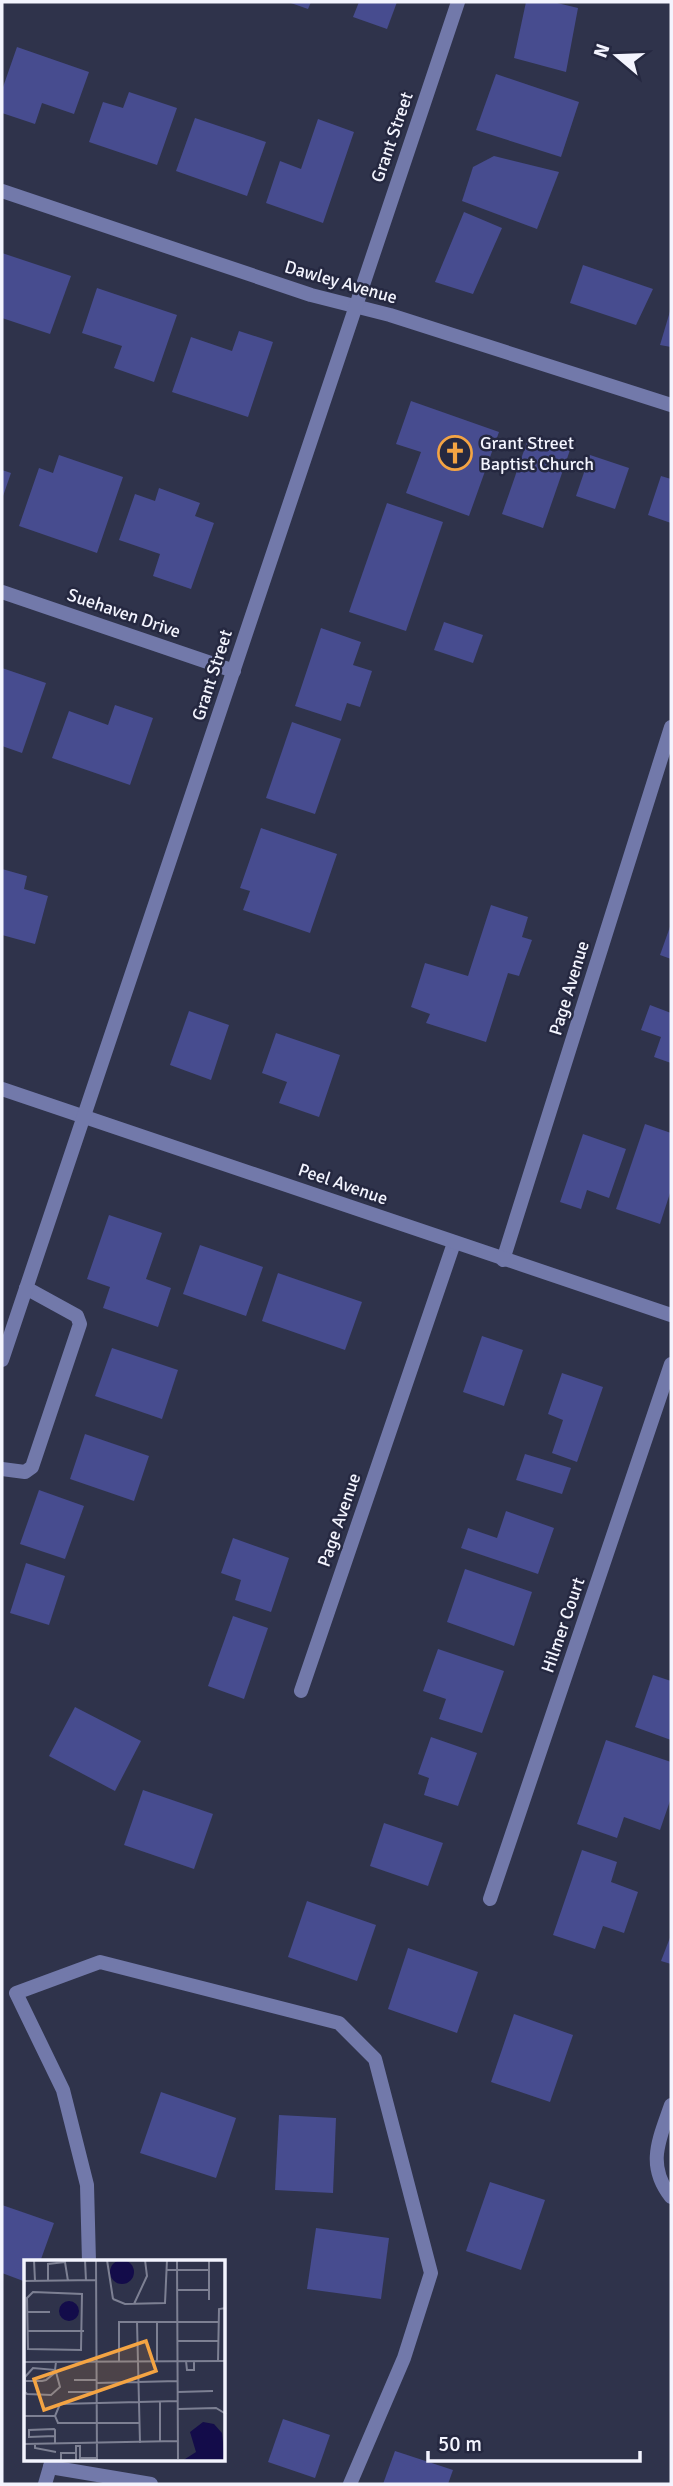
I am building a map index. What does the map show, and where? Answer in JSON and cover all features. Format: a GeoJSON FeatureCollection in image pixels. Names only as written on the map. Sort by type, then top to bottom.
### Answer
{"type":"FeatureCollection","features":[{"type":"Feature","properties":{"kind":"street","name":"Grant Street"},"geometry":{"type":"LineString","coordinates":[[2,1360],[458,2]]}},
{"type":"Feature","properties":{"kind":"street","name":"Dawley Avenue"},"geometry":{"type":"LineString","coordinates":[[2,191],[311,295],[671,405]]}},
{"type":"Feature","properties":{"kind":"street","name":"Suehaven Drive"},"geometry":{"type":"LineString","coordinates":[[2,592],[234,671]]}},
{"type":"Feature","properties":{"kind":"street","name":"Page Avenue"},"geometry":{"type":"LineString","coordinates":[[503,1260],[671,727]]}},
{"type":"Feature","properties":{"kind":"street","name":"Peel Avenue"},"geometry":{"type":"LineString","coordinates":[[2,1089],[671,1315]]}},
{"type":"Feature","properties":{"kind":"street","name":"Page Avenue"},"geometry":{"type":"LineString","coordinates":[[301,1690],[454,1243]]}},
{"type":"Feature","properties":{"kind":"street"},"geometry":{"type":"LineString","coordinates":[[2,1469],[25,1472],[32,1467],[80,1324],[78,1316],[26,1288]]}},
{"type":"Feature","properties":{"kind":"street","name":"Hilmer Court"},"geometry":{"type":"LineString","coordinates":[[490,1899],[671,1364]]}},
{"type":"Feature","properties":{"kind":"street"},"geometry":{"type":"LineString","coordinates":[[90,2258],[87,2185],[63,2090],[9,1994],[100,1962],[339,2023],[375,2059],[430,2273],[404,2358],[350,2484]]}},
{"type":"Feature","properties":{"kind":"street"},"geometry":{"type":"LineString","coordinates":[[671,2105],[659,2139],[655,2168],[661,2184],[671,2197]]}},
{"type":"Feature","properties":{"kind":"street"},"geometry":{"type":"LineString","coordinates":[[45,2484],[51,2463],[151,2484]]}},
{"type":"Feature","properties":{"kind":"building"},"geometry":{"type":"Polygon","coordinates":[[[288,2],[311,2],[308,9],[288,2]]]}},
{"type":"Feature","properties":{"kind":"building"},"geometry":{"type":"Polygon","coordinates":[[[359,2],[397,2],[387,29],[353,17],[359,2]]]}},
{"type":"Feature","properties":{"kind":"building"},"geometry":{"type":"Polygon","coordinates":[[[526,2],[553,2],[578,8],[566,72],[514,58],[526,2]]]}},
{"type":"Feature","properties":{"kind":"building"},"geometry":{"type":"Polygon","coordinates":[[[17,47],[89,72],[74,114],[42,103],[35,124],[2,113],[2,90],[17,47]]]}},
{"type":"Feature","properties":{"kind":"building"},"geometry":{"type":"Polygon","coordinates":[[[496,74],[579,102],[561,157],[476,130],[496,74]]]}},
{"type":"Feature","properties":{"kind":"building"},"geometry":{"type":"Polygon","coordinates":[[[129,92],[177,108],[157,165],[89,142],[103,102],[123,108],[129,92]]]}},
{"type":"Feature","properties":{"kind":"building"},"geometry":{"type":"Polygon","coordinates":[[[195,118],[266,142],[247,196],[176,171],[195,118]]]}},
{"type":"Feature","properties":{"kind":"building"},"geometry":{"type":"Polygon","coordinates":[[[318,119],[354,132],[323,223],[266,203],[280,161],[301,169],[318,119]]]}},
{"type":"Feature","properties":{"kind":"building"},"geometry":{"type":"Polygon","coordinates":[[[494,156],[559,172],[537,229],[462,201],[473,167],[494,156]]]}},
{"type":"Feature","properties":{"kind":"building"},"geometry":{"type":"Polygon","coordinates":[[[464,212],[502,228],[473,294],[435,282],[464,212]]]}},
{"type":"Feature","properties":{"kind":"building"},"geometry":{"type":"Polygon","coordinates":[[[2,253],[71,276],[50,334],[2,318],[2,253]]]}},
{"type":"Feature","properties":{"kind":"building"},"geometry":{"type":"Polygon","coordinates":[[[583,265],[653,289],[636,325],[570,303],[583,265]]]}},
{"type":"Feature","properties":{"kind":"building"},"geometry":{"type":"Polygon","coordinates":[[[97,288],[177,315],[154,382],[114,368],[122,346],[82,333],[97,288]]]}},
{"type":"Feature","properties":{"kind":"building"},"geometry":{"type":"Polygon","coordinates":[[[671,308],[671,347],[660,345],[671,308]]]}},
{"type":"Feature","properties":{"kind":"building"},"geometry":{"type":"Polygon","coordinates":[[[239,331],[273,342],[248,417],[172,392],[191,337],[232,351],[239,331]]]}},
{"type":"Feature","properties":{"kind":"building"},"geometry":{"type":"Polygon","coordinates":[[[411,401],[499,432],[469,516],[406,493],[421,452],[396,444],[411,401]]]}},
{"type":"Feature","properties":{"kind":"building"},"geometry":{"type":"Polygon","coordinates":[[[529,436],[570,450],[543,528],[502,514],[529,436]]]}},
{"type":"Feature","properties":{"kind":"building"},"geometry":{"type":"Polygon","coordinates":[[[59,455],[123,477],[97,553],[19,526],[39,468],[53,473],[59,455]]]}},
{"type":"Feature","properties":{"kind":"building"},"geometry":{"type":"Polygon","coordinates":[[[590,455],[629,468],[615,509],[576,496],[590,455]]]}},
{"type":"Feature","properties":{"kind":"building"},"geometry":{"type":"Polygon","coordinates":[[[2,470],[11,473],[2,499],[2,470]]]}},
{"type":"Feature","properties":{"kind":"building"},"geometry":{"type":"Polygon","coordinates":[[[661,476],[671,479],[671,523],[648,515],[661,476]]]}},
{"type":"Feature","properties":{"kind":"building"},"geometry":{"type":"Polygon","coordinates":[[[159,488],[200,503],[195,516],[214,523],[191,589],[153,576],[160,554],[119,540],[135,494],[155,501],[159,488]]]}},
{"type":"Feature","properties":{"kind":"building"},"geometry":{"type":"Polygon","coordinates":[[[387,503],[443,522],[406,631],[349,612],[387,503]]]}},
{"type":"Feature","properties":{"kind":"building"},"geometry":{"type":"Polygon","coordinates":[[[444,622],[483,635],[473,663],[434,650],[444,622]]]}},
{"type":"Feature","properties":{"kind":"building"},"geometry":{"type":"Polygon","coordinates":[[[321,628],[361,642],[353,665],[372,671],[360,707],[347,703],[341,721],[295,706],[321,628]]]}},
{"type":"Feature","properties":{"kind":"building"},"geometry":{"type":"Polygon","coordinates":[[[2,668],[46,683],[22,753],[2,746],[2,668]]]}},
{"type":"Feature","properties":{"kind":"building"},"geometry":{"type":"Polygon","coordinates":[[[115,705],[153,718],[130,785],[52,758],[69,711],[108,725],[115,705]]]}},
{"type":"Feature","properties":{"kind":"building"},"geometry":{"type":"Polygon","coordinates":[[[292,722],[341,739],[315,814],[266,798],[292,722]]]}},
{"type":"Feature","properties":{"kind":"building"},"geometry":{"type":"Polygon","coordinates":[[[261,828],[337,854],[310,933],[243,910],[250,891],[240,888],[261,828]]]}},
{"type":"Feature","properties":{"kind":"building"},"geometry":{"type":"Polygon","coordinates":[[[2,869],[27,876],[24,889],[48,896],[35,944],[2,935],[2,869]]]}},
{"type":"Feature","properties":{"kind":"building"},"geometry":{"type":"Polygon","coordinates":[[[491,905],[528,917],[522,937],[532,940],[519,976],[508,973],[486,1042],[426,1023],[430,1014],[411,1007],[425,963],[468,976],[491,905]]]}},
{"type":"Feature","properties":{"kind":"building"},"geometry":{"type":"Polygon","coordinates":[[[671,924],[671,959],[660,955],[671,924]]]}},
{"type":"Feature","properties":{"kind":"building"},"geometry":{"type":"Polygon","coordinates":[[[650,1005],[671,1013],[671,1063],[654,1057],[661,1037],[641,1030],[650,1005]]]}},
{"type":"Feature","properties":{"kind":"building"},"geometry":{"type":"Polygon","coordinates":[[[189,1011],[229,1025],[211,1080],[170,1065],[189,1011]]]}},
{"type":"Feature","properties":{"kind":"building"},"geometry":{"type":"Polygon","coordinates":[[[276,1033],[340,1055],[319,1117],[279,1103],[287,1082],[262,1073],[276,1033]]]}},
{"type":"Feature","properties":{"kind":"building"},"geometry":{"type":"Polygon","coordinates":[[[645,1124],[671,1133],[671,1190],[660,1224],[616,1209],[645,1124]]]}},
{"type":"Feature","properties":{"kind":"building"},"geometry":{"type":"Polygon","coordinates":[[[583,1134],[626,1149],[609,1198],[587,1190],[581,1209],[560,1202],[583,1134]]]}},
{"type":"Feature","properties":{"kind":"building"},"geometry":{"type":"Polygon","coordinates":[[[109,1215],[162,1233],[146,1279],[171,1288],[158,1327],[103,1308],[110,1287],[87,1279],[109,1215]]]}},
{"type":"Feature","properties":{"kind":"building"},"geometry":{"type":"Polygon","coordinates":[[[200,1245],[263,1267],[246,1316],[183,1294],[200,1245]]]}},
{"type":"Feature","properties":{"kind":"building"},"geometry":{"type":"Polygon","coordinates":[[[278,1273],[362,1302],[345,1350],[262,1321],[278,1273]]]}},
{"type":"Feature","properties":{"kind":"building"},"geometry":{"type":"Polygon","coordinates":[[[482,1336],[523,1350],[504,1406],[463,1392],[482,1336]]]}},
{"type":"Feature","properties":{"kind":"building"},"geometry":{"type":"Polygon","coordinates":[[[112,1348],[178,1370],[162,1419],[95,1396],[112,1348]]]}},
{"type":"Feature","properties":{"kind":"building"},"geometry":{"type":"Polygon","coordinates":[[[562,1373],[603,1387],[577,1462],[552,1453],[563,1420],[548,1414],[562,1373]]]}},
{"type":"Feature","properties":{"kind":"building"},"geometry":{"type":"Polygon","coordinates":[[[85,1434],[149,1456],[134,1501],[70,1479],[85,1434]]]}},
{"type":"Feature","properties":{"kind":"building"},"geometry":{"type":"Polygon","coordinates":[[[525,1454],[571,1468],[562,1494],[516,1480],[525,1454]]]}},
{"type":"Feature","properties":{"kind":"building"},"geometry":{"type":"Polygon","coordinates":[[[39,1490],[84,1506],[65,1559],[20,1544],[39,1490]]]}},
{"type":"Feature","properties":{"kind":"building"},"geometry":{"type":"Polygon","coordinates":[[[506,1511],[554,1528],[538,1574],[461,1548],[468,1528],[497,1538],[506,1511]]]}},
{"type":"Feature","properties":{"kind":"building"},"geometry":{"type":"Polygon","coordinates":[[[233,1538],[289,1558],[271,1612],[235,1600],[241,1580],[221,1573],[233,1538]]]}},
{"type":"Feature","properties":{"kind":"building"},"geometry":{"type":"Polygon","coordinates":[[[26,1563],[65,1576],[49,1625],[10,1613],[26,1563]]]}},
{"type":"Feature","properties":{"kind":"building"},"geometry":{"type":"Polygon","coordinates":[[[465,1569],[532,1592],[514,1646],[447,1622],[465,1569]]]}},
{"type":"Feature","properties":{"kind":"building"},"geometry":{"type":"Polygon","coordinates":[[[233,1616],[268,1628],[244,1699],[208,1686],[233,1616]]]}},
{"type":"Feature","properties":{"kind":"building"},"geometry":{"type":"Polygon","coordinates":[[[438,1649],[504,1671],[482,1733],[439,1719],[446,1699],[423,1691],[438,1649]]]}},
{"type":"Feature","properties":{"kind":"building"},"geometry":{"type":"Polygon","coordinates":[[[653,1675],[671,1681],[671,1740],[635,1727],[653,1675]]]}},
{"type":"Feature","properties":{"kind":"building"},"geometry":{"type":"Polygon","coordinates":[[[75,1707],[141,1741],[115,1791],[49,1756],[75,1707]]]}},
{"type":"Feature","properties":{"kind":"building"},"geometry":{"type":"Polygon","coordinates":[[[431,1737],[477,1753],[458,1806],[424,1795],[429,1778],[418,1774],[431,1737]]]}},
{"type":"Feature","properties":{"kind":"building"},"geometry":{"type":"Polygon","coordinates":[[[606,1740],[671,1762],[671,1798],[660,1830],[624,1817],[617,1838],[577,1824],[606,1740]]]}},
{"type":"Feature","properties":{"kind":"building"},"geometry":{"type":"Polygon","coordinates":[[[143,1790],[213,1814],[194,1869],[124,1845],[143,1790]]]}},
{"type":"Feature","properties":{"kind":"building"},"geometry":{"type":"Polygon","coordinates":[[[384,1823],[443,1843],[428,1886],[370,1866],[384,1823]]]}},
{"type":"Feature","properties":{"kind":"building"},"geometry":{"type":"Polygon","coordinates":[[[582,1850],[617,1862],[611,1882],[638,1892],[624,1933],[603,1926],[595,1949],[553,1935],[582,1850]]]}},
{"type":"Feature","properties":{"kind":"building"},"geometry":{"type":"Polygon","coordinates":[[[307,1901],[376,1925],[357,1981],[288,1957],[307,1901]]]}},
{"type":"Feature","properties":{"kind":"building"},"geometry":{"type":"Polygon","coordinates":[[[671,1935],[671,1964],[661,1961],[671,1935]]]}},
{"type":"Feature","properties":{"kind":"building"},"geometry":{"type":"Polygon","coordinates":[[[408,1948],[478,1972],[457,2033],[388,2009],[408,1948]]]}},
{"type":"Feature","properties":{"kind":"building"},"geometry":{"type":"Polygon","coordinates":[[[514,2014],[573,2035],[550,2102],[491,2082],[514,2014]]]}},
{"type":"Feature","properties":{"kind":"building"},"geometry":{"type":"Polygon","coordinates":[[[161,2092],[236,2118],[216,2178],[140,2153],[161,2092]]]}},
{"type":"Feature","properties":{"kind":"building"},"geometry":{"type":"Polygon","coordinates":[[[279,2115],[336,2118],[333,2193],[275,2190],[279,2115]]]}},
{"type":"Feature","properties":{"kind":"building"},"geometry":{"type":"Polygon","coordinates":[[[490,2182],[545,2200],[521,2270],[466,2251],[490,2182]]]}},
{"type":"Feature","properties":{"kind":"building"},"geometry":{"type":"Polygon","coordinates":[[[2,2205],[54,2223],[41,2260],[24,2260],[24,2281],[2,2273],[2,2205]]]}},
{"type":"Feature","properties":{"kind":"building"},"geometry":{"type":"Polygon","coordinates":[[[316,2228],[389,2238],[381,2299],[307,2289],[316,2228]]]}},
{"type":"Feature","properties":{"kind":"building"},"geometry":{"type":"Polygon","coordinates":[[[283,2419],[330,2435],[315,2478],[268,2462],[283,2419]]]}},
{"type":"Feature","properties":{"kind":"building"},"geometry":{"type":"Polygon","coordinates":[[[395,2451],[453,2470],[448,2484],[383,2484],[395,2451]]]}},
{"type":"Feature","properties":{"kind":"place","name":"Grant Street Baptist Church"},"geometry":{"type":"Point","coordinates":[455,453]}}]}
